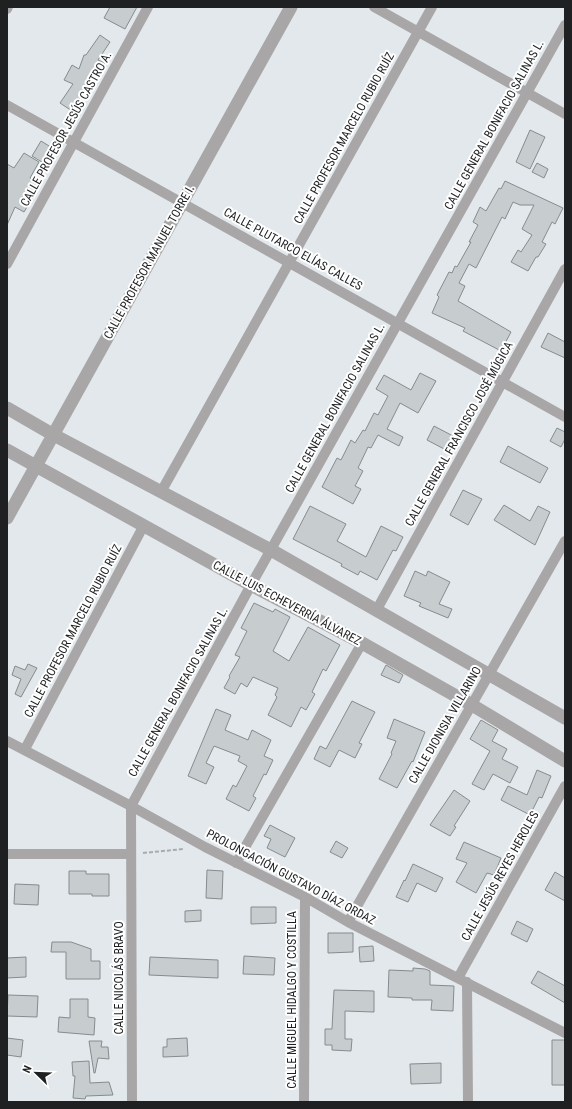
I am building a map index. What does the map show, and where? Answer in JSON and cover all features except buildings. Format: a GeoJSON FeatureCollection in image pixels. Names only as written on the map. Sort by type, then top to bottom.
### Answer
{"type":"FeatureCollection","features":[{"type":"Feature","properties":{"kind":"street","name":"CALLE PROFESOR JESÚS CASTRO A."},"geometry":{"type":"LineString","coordinates":[[7,264],[148,7]]}},
{"type":"Feature","properties":{"kind":"street","name":"CALLE PROFESOR MANUEL TORRE I."},"geometry":{"type":"LineString","coordinates":[[7,518],[52,434],[291,7]]}},
{"type":"Feature","properties":{"kind":"street"},"geometry":{"type":"LineString","coordinates":[[374,7],[565,114]]}},
{"type":"Feature","properties":{"kind":"street","name":"CALLE PROFESOR MARCELO RUBIO RUÍZ"},"geometry":{"type":"LineString","coordinates":[[161,492],[432,7]]}},
{"type":"Feature","properties":{"kind":"street","name":"CALLE GENERAL BONIFACIO SALINAS L."},"geometry":{"type":"LineString","coordinates":[[131,806],[251,585],[565,25]]}},
{"type":"Feature","properties":{"kind":"street","name":"CALLE PLUTARCO ELÍAS CALLES"},"geometry":{"type":"LineString","coordinates":[[7,105],[565,417]]}},
{"type":"Feature","properties":{"kind":"street","name":"CALLE GENERAL FRANCISCO JOSÉ MÚGICA"},"geometry":{"type":"LineString","coordinates":[[376,611],[565,269]]}},
{"type":"Feature","properties":{"kind":"street"},"geometry":{"type":"LineString","coordinates":[[7,408],[52,434],[271,550],[565,718]]}},
{"type":"Feature","properties":{"kind":"street","name":"CALLE LUIS ECHEVERRÍA ÁLVAREZ"},"geometry":{"type":"LineString","coordinates":[[7,450],[251,585],[362,643],[472,705],[565,761]]}},
{"type":"Feature","properties":{"kind":"street","name":"CALLE PROFESOR MARCELO RUBIO RUÍZ"},"geometry":{"type":"LineString","coordinates":[[25,749],[144,525]]}},
{"type":"Feature","properties":{"kind":"street","name":"CALLE DIONISIA VILLARINO"},"geometry":{"type":"LineString","coordinates":[[348,922],[565,542]]}},
{"type":"Feature","properties":{"kind":"street"},"geometry":{"type":"LineString","coordinates":[[236,863],[362,643]]}},
{"type":"Feature","properties":{"kind":"street","name":"PROLONGACIÓN GUSTAVO DÍAZ ORDAZ"},"geometry":{"type":"LineString","coordinates":[[7,741],[25,749],[205,847],[305,897],[348,922],[565,1033]]}},
{"type":"Feature","properties":{"kind":"street","name":"CALLE JESÚS REYES HEROLES"},"geometry":{"type":"LineString","coordinates":[[463,980],[565,786]]}},
{"type":"Feature","properties":{"kind":"street","name":"CALLE NICOLÁS BRAVO"},"geometry":{"type":"LineString","coordinates":[[131,806],[132,1102]]}},
{"type":"Feature","properties":{"kind":"street"},"geometry":{"type":"LineString","coordinates":[[7,854],[132,854]]}},
{"type":"Feature","properties":{"kind":"street","name":"CALLE MIGUEL HIDALGO Y COSTILLA"},"geometry":{"type":"LineString","coordinates":[[304,1102],[305,897]]}},
{"type":"Feature","properties":{"kind":"street"},"geometry":{"type":"LineString","coordinates":[[463,980],[468,1102]]}},
{"type":"Feature","properties":{"kind":"path"},"geometry":{"type":"LineString","coordinates":[[132,854],[205,847]]}}]}
